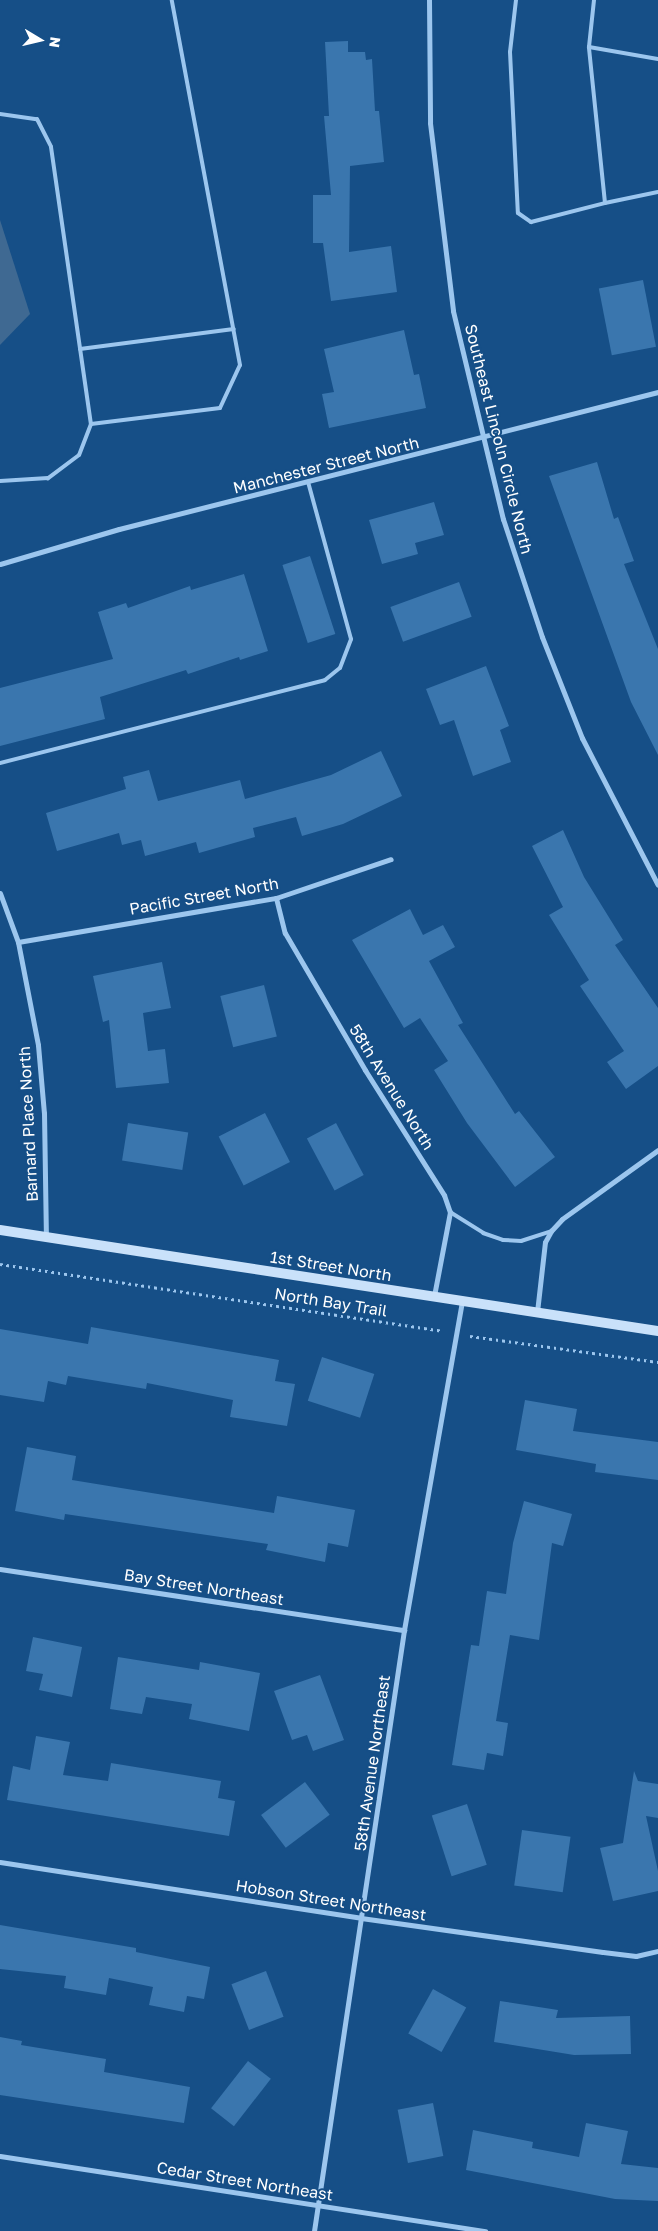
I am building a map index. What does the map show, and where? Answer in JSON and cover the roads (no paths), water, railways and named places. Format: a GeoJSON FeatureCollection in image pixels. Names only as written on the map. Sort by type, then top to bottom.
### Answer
{"type":"FeatureCollection","features":[{"type":"Feature","properties":{"kind":"street","name":"Southeast Lincoln Circle North"},"geometry":{"type":"LineString","coordinates":[[429,0],[430,123],[453,311],[503,519],[542,637],[582,738],[658,885]]}},
{"type":"Feature","properties":{"kind":"street","name":"Manchester Street North"},"geometry":{"type":"LineString","coordinates":[[0,564],[118,529],[484,438],[658,392]]}},
{"type":"Feature","properties":{"kind":"street","name":"Pacific Street North"},"geometry":{"type":"LineString","coordinates":[[18,942],[276,898],[391,859]]}},
{"type":"Feature","properties":{"kind":"street","name":"Barnard Place North"},"geometry":{"type":"LineString","coordinates":[[0,893],[18,942],[38,1045],[44,1113],[46,1238]]}},
{"type":"Feature","properties":{"kind":"street","name":"58th Avenue North"},"geometry":{"type":"LineString","coordinates":[[276,898],[285,933],[365,1070],[444,1195],[450,1212]]}},
{"type":"Feature","properties":{"kind":"street"},"geometry":{"type":"LineString","coordinates":[[537,1312],[545,1242],[551,1231],[562,1218],[658,1150]]}},
{"type":"Feature","properties":{"kind":"street"},"geometry":{"type":"LineString","coordinates":[[434,1296],[450,1212]]}},
{"type":"Feature","properties":{"kind":"street","name":"1st Street North"},"geometry":{"type":"LineString","coordinates":[[0,1230],[658,1331]]}},
{"type":"Feature","properties":{"kind":"street","name":"58th Avenue Northeast"},"geometry":{"type":"LineString","coordinates":[[314,2231],[404,1630],[462,1301]]}},
{"type":"Feature","properties":{"kind":"street","name":"Bay Street Northeast"},"geometry":{"type":"LineString","coordinates":[[0,1569],[404,1630]]}},
{"type":"Feature","properties":{"kind":"street","name":"Hobson Street Northeast"},"geometry":{"type":"LineString","coordinates":[[0,1862],[361,1918],[603,1952],[636,1956],[658,1951]]}},
{"type":"Feature","properties":{"kind":"street","name":"Cedar Street Northeast"},"geometry":{"type":"LineString","coordinates":[[0,2156],[486,2231]]}},
{"type":"Feature","properties":{"kind":"lane"},"geometry":{"type":"LineString","coordinates":[[91,424],[220,408],[240,365],[172,0]]}},
{"type":"Feature","properties":{"kind":"lane"},"geometry":{"type":"LineString","coordinates":[[516,0],[510,52],[518,213],[531,222],[658,192]]}},
{"type":"Feature","properties":{"kind":"lane"},"geometry":{"type":"LineString","coordinates":[[594,0],[589,47],[605,204]]}},
{"type":"Feature","properties":{"kind":"lane"},"geometry":{"type":"LineString","coordinates":[[589,47],[658,59]]}},
{"type":"Feature","properties":{"kind":"lane"},"geometry":{"type":"LineString","coordinates":[[0,114],[37,119],[51,147],[91,424],[79,455],[48,478],[0,481]]}},
{"type":"Feature","properties":{"kind":"lane"},"geometry":{"type":"LineString","coordinates":[[80,348],[234,329]]}},
{"type":"Feature","properties":{"kind":"lane"},"geometry":{"type":"LineString","coordinates":[[0,762],[325,680],[340,668],[351,639],[308,482]]}},
{"type":"Feature","properties":{"kind":"lane"},"geometry":{"type":"LineString","coordinates":[[450,1212],[483,1232],[503,1240],[521,1240],[551,1231]]}},
{"type":"Feature","properties":{"kind":"water"},"geometry":{"type":"Polygon","coordinates":[[[0,220],[30,314],[0,345],[0,220]]]}}]}
